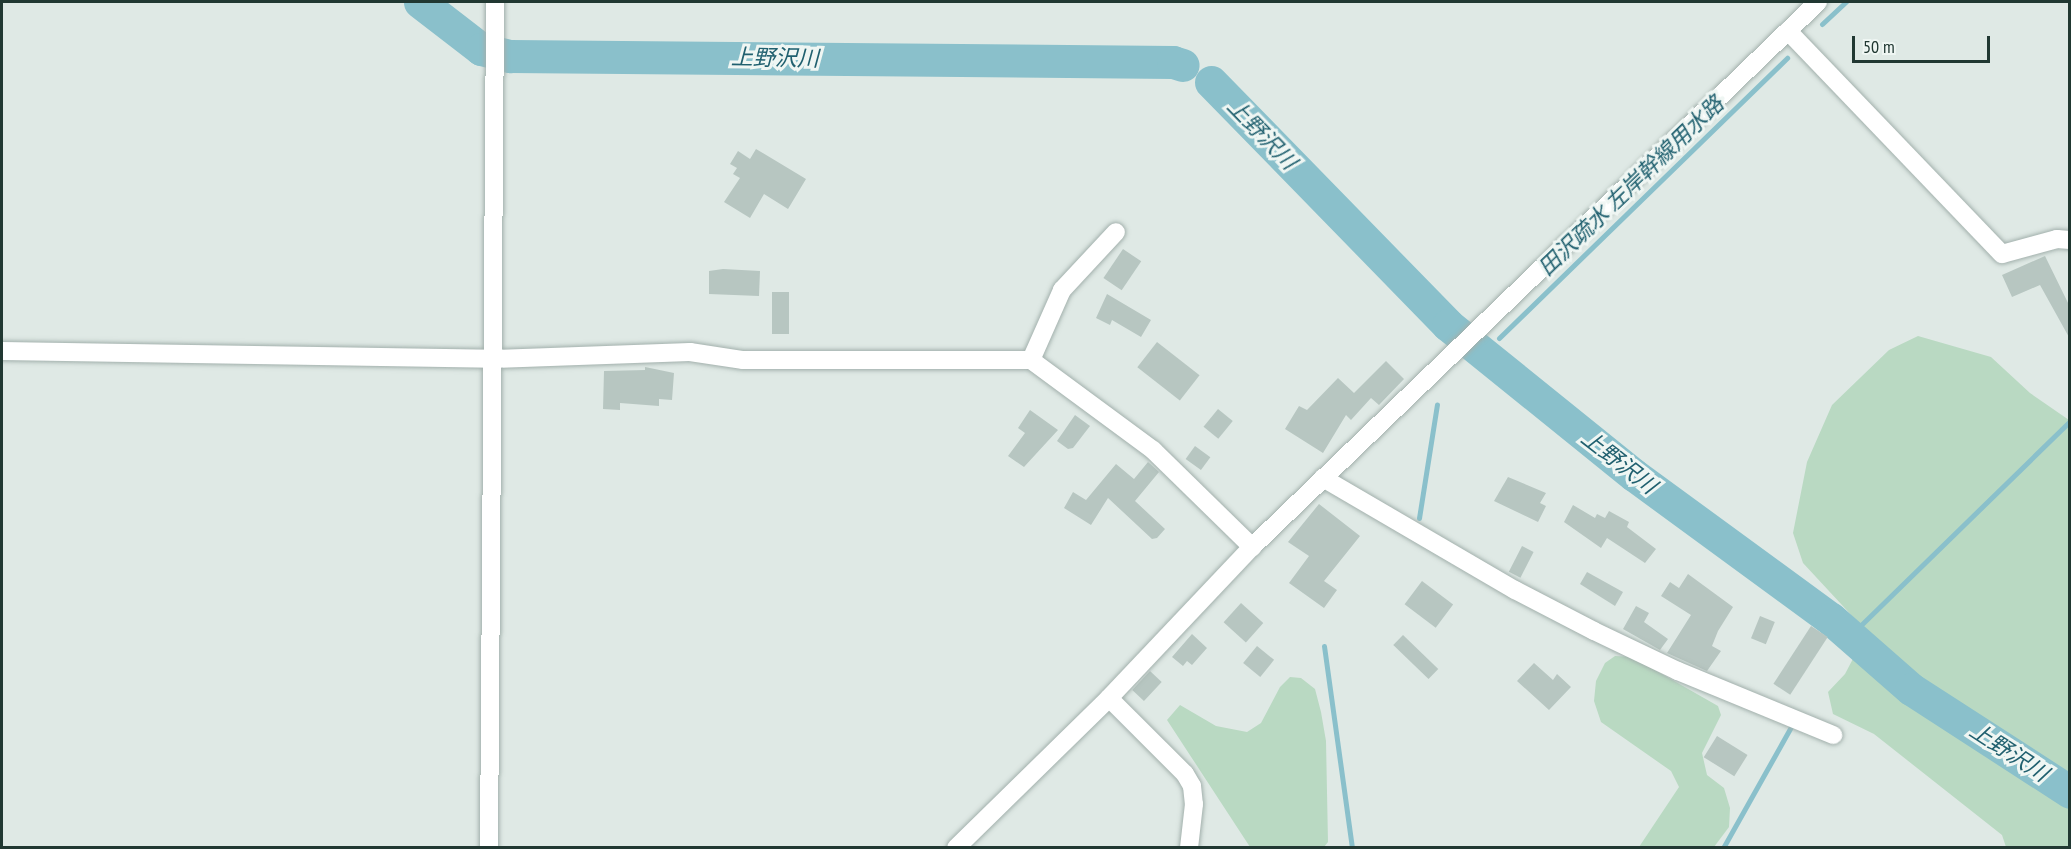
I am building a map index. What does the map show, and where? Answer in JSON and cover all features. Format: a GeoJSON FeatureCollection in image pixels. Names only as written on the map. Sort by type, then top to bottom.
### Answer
{"type":"FeatureCollection","features":[{"type":"Feature","properties":{"kind":"street"},"geometry":{"type":"LineString","coordinates":[[489,848],[495,2]]}},
{"type":"Feature","properties":{"kind":"street"},"geometry":{"type":"LineString","coordinates":[[956,848],[1109,698],[1252,547],[1818,2]]}},
{"type":"Feature","properties":{"kind":"street"},"geometry":{"type":"LineString","coordinates":[[1788,31],[2002,254],[2057,239],[2070,240]]}},
{"type":"Feature","properties":{"kind":"street"},"geometry":{"type":"LineString","coordinates":[[1031,360],[1062,290],[1116,232]]}},
{"type":"Feature","properties":{"kind":"street"},"geometry":{"type":"LineString","coordinates":[[2,351],[492,359],[690,352],[743,360],[1031,360],[1153,450],[1252,547]]}},
{"type":"Feature","properties":{"kind":"street"},"geometry":{"type":"LineString","coordinates":[[1323,478],[1515,590],[1594,631],[1678,671],[1833,735]]}},
{"type":"Feature","properties":{"kind":"street"},"geometry":{"type":"LineString","coordinates":[[1109,698],[1185,774],[1192,786],[1194,804],[1189,848]]}},
{"type":"Feature","properties":{"kind":"green space"},"geometry":{"type":"Polygon","coordinates":[[[1918,336],[1991,357],[2030,393],[2069,420],[2069,847],[2006,847],[2002,835],[1874,734],[1833,714],[1828,692],[1845,674],[1867,632],[1803,563],[1793,533],[1807,462],[1832,405],[1889,350],[1918,336]]]}},
{"type":"Feature","properties":{"kind":"green space"},"geometry":{"type":"Polygon","coordinates":[[[1615,656],[1632,657],[1718,706],[1721,715],[1702,753],[1707,775],[1724,788],[1730,808],[1729,827],[1714,847],[1639,847],[1679,787],[1671,771],[1601,722],[1594,701],[1596,681],[1605,663],[1615,656]]]}},
{"type":"Feature","properties":{"kind":"green space"},"geometry":{"type":"Polygon","coordinates":[[[1290,677],[1301,678],[1315,689],[1321,712],[1326,741],[1328,842],[1324,847],[1250,847],[1167,720],[1180,705],[1216,726],[1247,732],[1261,723],[1280,687],[1290,677]]]}},
{"type":"Feature","properties":{"kind":"building"},"geometry":{"type":"Polygon","coordinates":[[[756,149],[806,179],[788,209],[764,194],[750,218],[724,202],[740,178],[733,174],[737,168],[730,164],[738,151],[750,159],[756,149]]]}},
{"type":"Feature","properties":{"kind":"building"},"geometry":{"type":"Polygon","coordinates":[[[1123,249],[1141,261],[1122,290],[1103,278],[1123,249]]]}},
{"type":"Feature","properties":{"kind":"building"},"geometry":{"type":"Polygon","coordinates":[[[2045,256],[2070,307],[2070,339],[2040,285],[2012,297],[2002,275],[2045,256]]]}},
{"type":"Feature","properties":{"kind":"building"},"geometry":{"type":"Polygon","coordinates":[[[723,269],[760,271],[759,296],[709,294],[709,271],[723,269]]]}},
{"type":"Feature","properties":{"kind":"building"},"geometry":{"type":"Polygon","coordinates":[[[772,292],[789,292],[789,334],[772,334],[772,292]]]}},
{"type":"Feature","properties":{"kind":"building"},"geometry":{"type":"Polygon","coordinates":[[[1107,294],[1151,320],[1141,337],[1112,320],[1110,325],[1096,318],[1107,294]]]}},
{"type":"Feature","properties":{"kind":"building"},"geometry":{"type":"Polygon","coordinates":[[[1157,342],[1200,375],[1180,400],[1137,367],[1157,342]]]}},
{"type":"Feature","properties":{"kind":"building"},"geometry":{"type":"Polygon","coordinates":[[[1386,361],[1404,379],[1379,405],[1371,398],[1351,420],[1346,415],[1323,453],[1285,429],[1299,406],[1307,410],[1338,378],[1354,393],[1386,361]]]}},
{"type":"Feature","properties":{"kind":"building"},"geometry":{"type":"Polygon","coordinates":[[[645,367],[674,373],[672,400],[659,399],[659,406],[620,403],[620,410],[603,409],[604,371],[645,370],[645,367]]]}},
{"type":"Feature","properties":{"kind":"building"},"geometry":{"type":"Polygon","coordinates":[[[1218,409],[1233,421],[1218,439],[1204,427],[1218,409]]]}},
{"type":"Feature","properties":{"kind":"building"},"geometry":{"type":"Polygon","coordinates":[[[1030,410],[1058,430],[1024,467],[1008,456],[1025,433],[1018,428],[1030,410]]]}},
{"type":"Feature","properties":{"kind":"building"},"geometry":{"type":"Polygon","coordinates":[[[1075,415],[1090,426],[1073,448],[1068,449],[1057,441],[1075,415]]]}},
{"type":"Feature","properties":{"kind":"building"},"geometry":{"type":"Polygon","coordinates":[[[1195,446],[1210,457],[1201,470],[1186,459],[1195,446]]]}},
{"type":"Feature","properties":{"kind":"building"},"geometry":{"type":"Polygon","coordinates":[[[1148,462],[1159,472],[1135,501],[1165,529],[1157,538],[1152,539],[1108,498],[1091,525],[1064,508],[1073,492],[1086,500],[1116,464],[1134,479],[1148,462]]]}},
{"type":"Feature","properties":{"kind":"building"},"geometry":{"type":"Polygon","coordinates":[[[1508,477],[1546,493],[1540,503],[1546,506],[1538,522],[1494,501],[1508,477]]]}},
{"type":"Feature","properties":{"kind":"building"},"geometry":{"type":"Polygon","coordinates":[[[1319,504],[1360,536],[1324,581],[1337,590],[1324,608],[1289,583],[1309,556],[1288,542],[1319,504]]]}},
{"type":"Feature","properties":{"kind":"building"},"geometry":{"type":"Polygon","coordinates":[[[1573,505],[1595,518],[1597,514],[1605,518],[1609,511],[1629,522],[1627,527],[1656,549],[1645,563],[1607,538],[1601,548],[1564,522],[1573,505]]]}},
{"type":"Feature","properties":{"kind":"building"},"geometry":{"type":"Polygon","coordinates":[[[1522,546],[1534,552],[1520,578],[1509,572],[1522,546]]]}},
{"type":"Feature","properties":{"kind":"building"},"geometry":{"type":"Polygon","coordinates":[[[1587,572],[1623,592],[1615,606],[1580,584],[1587,572]]]}},
{"type":"Feature","properties":{"kind":"building"},"geometry":{"type":"Polygon","coordinates":[[[1688,574],[1733,607],[1718,631],[1712,646],[1721,651],[1707,671],[1667,653],[1691,615],[1661,596],[1670,582],[1679,588],[1688,574]]]}},
{"type":"Feature","properties":{"kind":"building"},"geometry":{"type":"Polygon","coordinates":[[[1422,581],[1453,604],[1436,628],[1405,604],[1422,581]]]}},
{"type":"Feature","properties":{"kind":"building"},"geometry":{"type":"Polygon","coordinates":[[[1241,603],[1263,623],[1246,642],[1224,622],[1241,603]]]}},
{"type":"Feature","properties":{"kind":"building"},"geometry":{"type":"Polygon","coordinates":[[[1636,606],[1649,613],[1644,622],[1668,639],[1660,650],[1623,629],[1636,606]]]}},
{"type":"Feature","properties":{"kind":"building"},"geometry":{"type":"Polygon","coordinates":[[[1760,616],[1775,622],[1766,644],[1751,638],[1760,616]]]}},
{"type":"Feature","properties":{"kind":"building"},"geometry":{"type":"Polygon","coordinates":[[[1811,626],[1828,637],[1790,695],[1773,684],[1811,626]]]}},
{"type":"Feature","properties":{"kind":"building"},"geometry":{"type":"Polygon","coordinates":[[[1192,634],[1207,648],[1192,665],[1187,661],[1183,666],[1172,657],[1192,634]]]}},
{"type":"Feature","properties":{"kind":"building"},"geometry":{"type":"Polygon","coordinates":[[[1403,635],[1438,669],[1429,679],[1393,645],[1403,635]]]}},
{"type":"Feature","properties":{"kind":"building"},"geometry":{"type":"Polygon","coordinates":[[[1257,646],[1274,660],[1260,677],[1243,663],[1257,646]]]}},
{"type":"Feature","properties":{"kind":"building"},"geometry":{"type":"Polygon","coordinates":[[[1534,663],[1553,680],[1557,674],[1571,687],[1549,710],[1517,681],[1534,663]]]}},
{"type":"Feature","properties":{"kind":"building"},"geometry":{"type":"Polygon","coordinates":[[[1150,671],[1162,682],[1144,701],[1132,690],[1150,671]]]}},
{"type":"Feature","properties":{"kind":"building"},"geometry":{"type":"Polygon","coordinates":[[[1717,736],[1748,755],[1734,776],[1704,757],[1717,736]]]}},
{"type":"Feature","properties":{"kind":"waterway","name":"上野沢川"},"geometry":{"type":"LineString","coordinates":[[420,2],[481,49],[510,56],[1173,62],[1183,65]]}},
{"type":"Feature","properties":{"kind":"waterway","name":"田沢疏水 左岸幹線用水路"},"geometry":{"type":"LineString","coordinates":[[1822,24],[1846,2]]}},
{"type":"Feature","properties":{"kind":"waterway","name":"田沢疏水 左岸幹線用水路"},"geometry":{"type":"LineString","coordinates":[[1499,338],[1787,58]]}},
{"type":"Feature","properties":{"kind":"waterway","name":"上野沢川"},"geometry":{"type":"LineString","coordinates":[[1211,82],[1448,325],[1634,475],[1831,619],[1911,689],[2070,792]]}},
{"type":"Feature","properties":{"kind":"waterway","name":"田沢疏水 左岸幹線用水路"},"geometry":{"type":"LineString","coordinates":[[1419,518],[1437,404]]}},
{"type":"Feature","properties":{"kind":"waterway"},"geometry":{"type":"LineString","coordinates":[[1862,624],[2070,421]]}},
{"type":"Feature","properties":{"kind":"waterway","name":"田沢疏水 左岸幹線用水路"},"geometry":{"type":"LineString","coordinates":[[1324,646],[1352,848]]}},
{"type":"Feature","properties":{"kind":"waterway"},"geometry":{"type":"LineString","coordinates":[[1723,848],[1792,725]]}}]}
